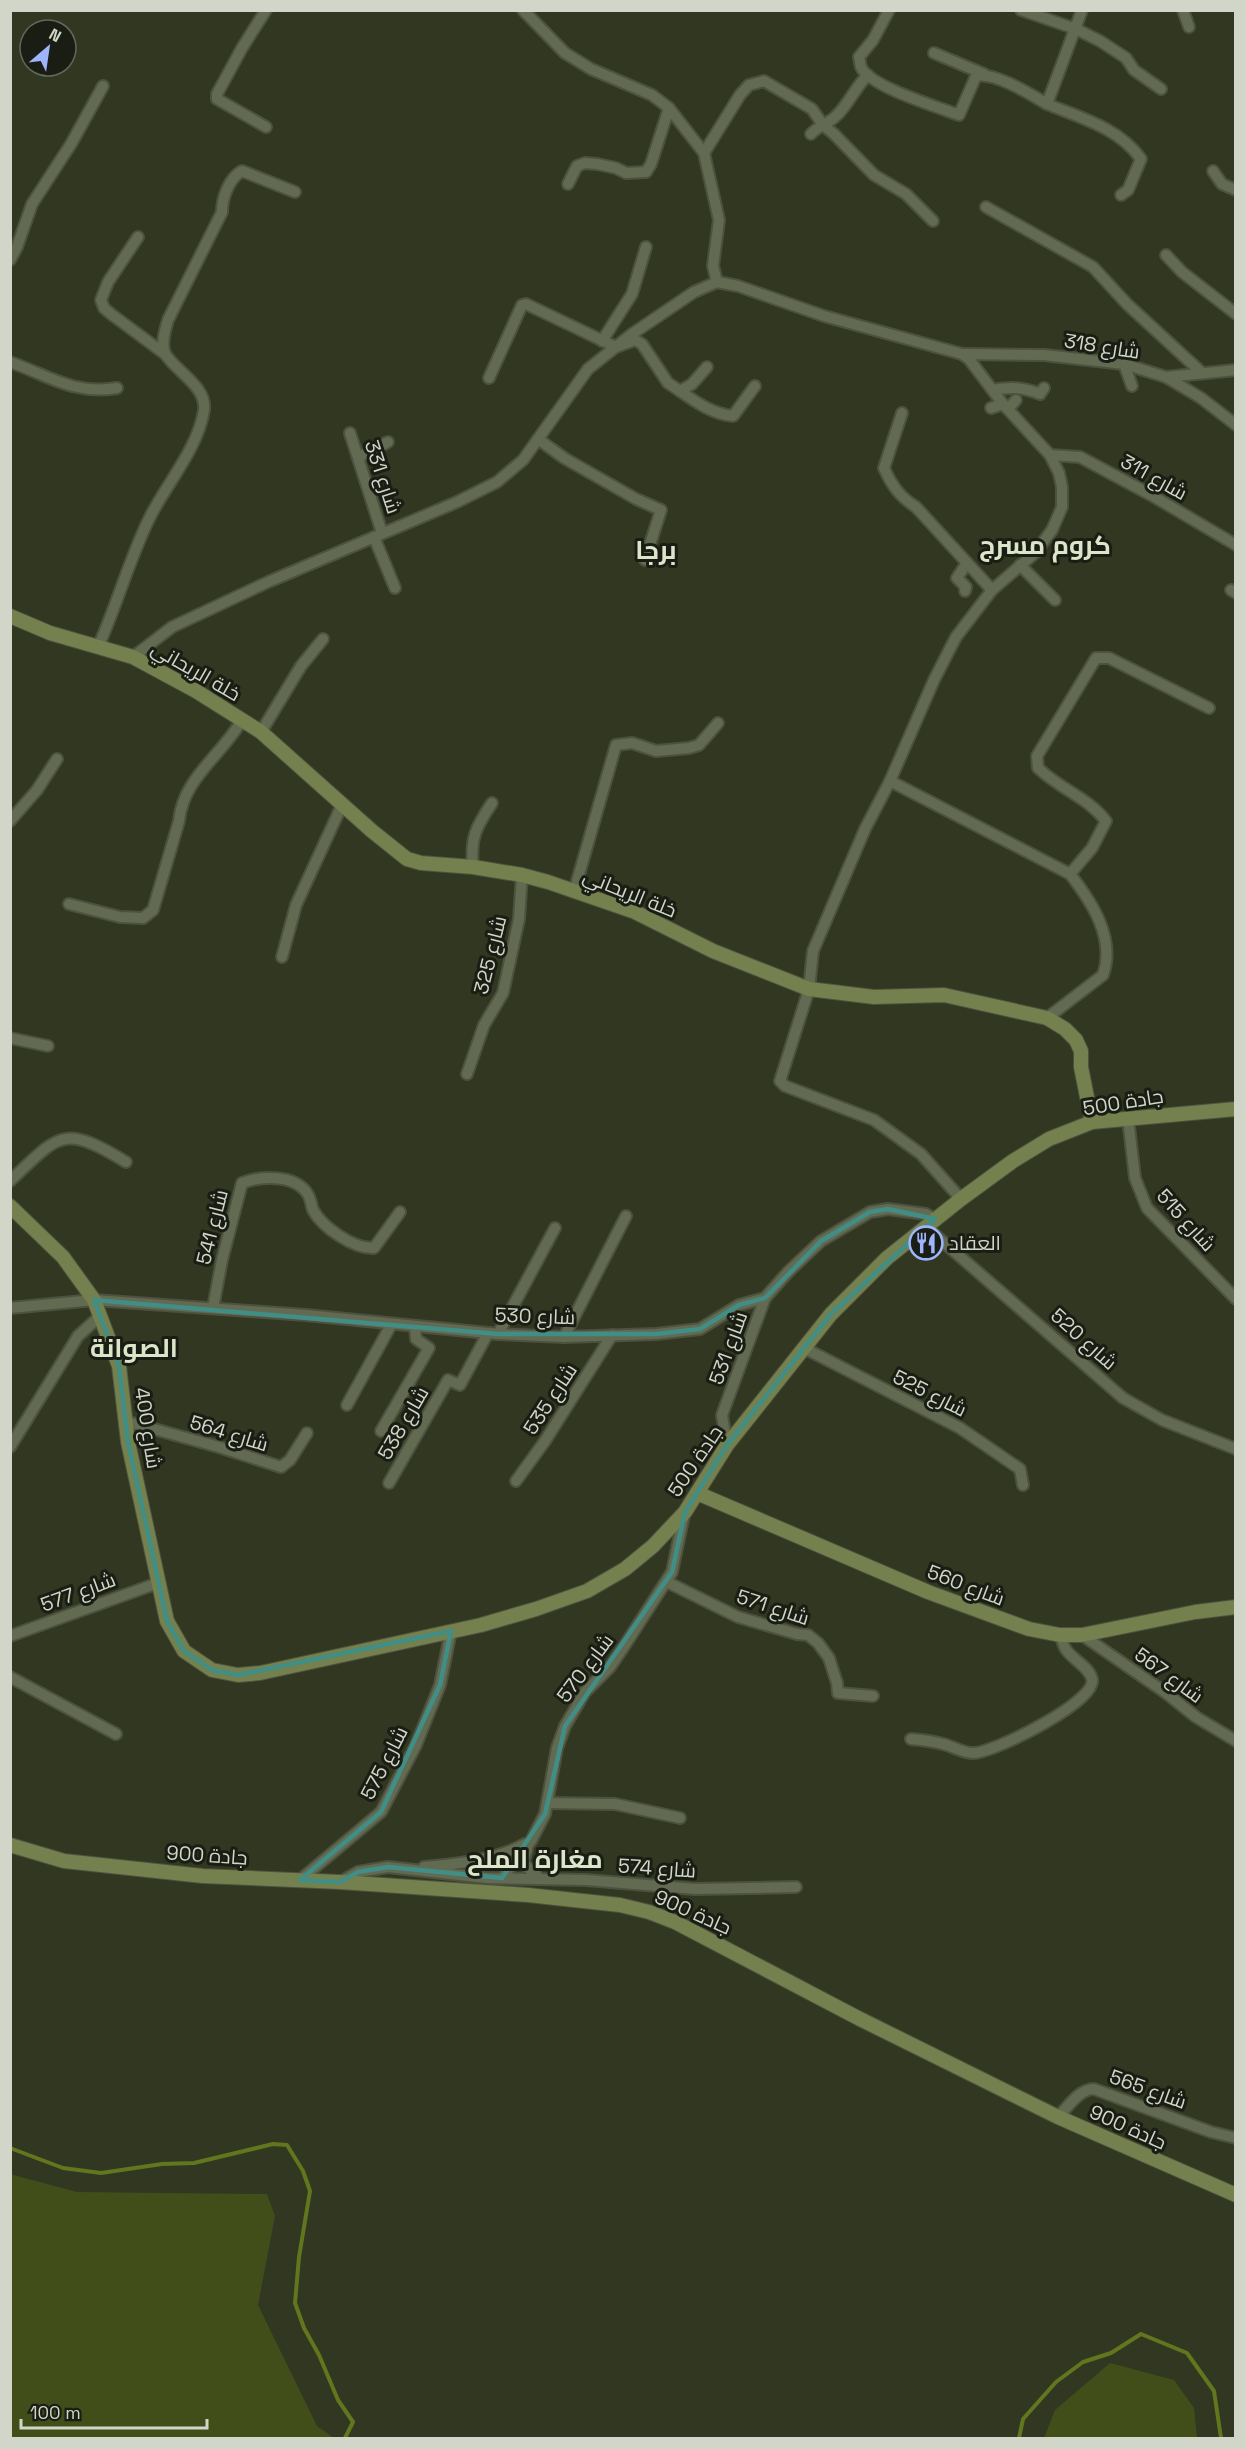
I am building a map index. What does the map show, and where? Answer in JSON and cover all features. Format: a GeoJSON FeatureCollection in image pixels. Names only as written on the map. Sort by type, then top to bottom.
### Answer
{"type":"FeatureCollection","features":[{"type":"Feature","properties":{"kind":"main road","name":"خلة الريحاني"},"geometry":{"type":"LineString","coordinates":[[11,617],[50,633],[127,655],[196,691],[261,732],[342,805],[407,859],[421,863],[473,867],[522,875],[647,917],[713,951],[809,989],[874,997],[944,995],[1047,1018],[1065,1029],[1076,1040],[1081,1051],[1092,1122]]}},
{"type":"Feature","properties":{"kind":"main road","name":"جادة 500"},"geometry":{"type":"LineString","coordinates":[[158,1583],[167,1622],[184,1651],[212,1670],[226,1674],[260,1673],[452,1631],[536,1609],[587,1591],[625,1569],[644,1554],[685,1512],[727,1445],[831,1314],[887,1258],[1013,1161],[1040,1145],[1092,1122],[1236,1109]]}},
{"type":"Feature","properties":{"kind":"main road","name":"شارع 400"},"geometry":{"type":"LineString","coordinates":[[10,1206],[63,1257],[94,1300],[119,1366],[125,1421],[158,1583]]}},
{"type":"Feature","properties":{"kind":"main road","name":"شارع 560"},"geometry":{"type":"LineString","coordinates":[[697,1493],[985,1614],[1029,1629],[1060,1635],[1082,1635],[1195,1612],[1236,1607]]}},
{"type":"Feature","properties":{"kind":"main road","name":"جادة 900"},"geometry":{"type":"LineString","coordinates":[[10,1845],[64,1861],[203,1875],[528,1895],[620,1905],[649,1912],[675,1922],[860,2019],[1058,2117],[1236,2195]]}},
{"type":"Feature","properties":{"kind":"street"},"geometry":{"type":"LineString","coordinates":[[266,10],[242,48],[217,94],[217,99],[266,127]]}},
{"type":"Feature","properties":{"kind":"street"},"geometry":{"type":"LineString","coordinates":[[127,655],[172,627],[268,582],[457,502],[496,482],[512,471],[588,369],[694,292],[717,282],[713,266],[719,220],[704,153],[669,108],[652,95],[591,69],[565,52],[523,10]]}},
{"type":"Feature","properties":{"kind":"street"},"geometry":{"type":"LineString","coordinates":[[889,10],[873,40],[859,57],[861,67],[868,75],[916,100],[959,115],[976,76],[984,74]]}},
{"type":"Feature","properties":{"kind":"street"},"geometry":{"type":"LineString","coordinates":[[1021,10],[1076,29],[1116,50],[1126,58],[1134,70],[1161,89]]}},
{"type":"Feature","properties":{"kind":"street"},"geometry":{"type":"LineString","coordinates":[[1047,104],[1082,10]]}},
{"type":"Feature","properties":{"kind":"street"},"geometry":{"type":"LineString","coordinates":[[1183,10],[1189,27]]}},
{"type":"Feature","properties":{"kind":"street"},"geometry":{"type":"LineString","coordinates":[[934,53],[1022,89],[1047,104],[1113,132],[1132,146],[1141,159],[1128,190],[1121,195]]}},
{"type":"Feature","properties":{"kind":"street"},"geometry":{"type":"LineString","coordinates":[[811,134],[836,116],[857,86],[868,75]]}},
{"type":"Feature","properties":{"kind":"street"},"geometry":{"type":"LineString","coordinates":[[704,153],[748,85],[764,81],[812,109],[823,125],[874,176],[906,194],[933,221]]}},
{"type":"Feature","properties":{"kind":"street"},"geometry":{"type":"LineString","coordinates":[[10,260],[32,204],[71,144],[103,86]]}},
{"type":"Feature","properties":{"kind":"street"},"geometry":{"type":"LineString","coordinates":[[568,184],[577,166],[585,163],[616,168],[626,173],[646,172],[651,164],[669,108]]}},
{"type":"Feature","properties":{"kind":"street"},"geometry":{"type":"LineString","coordinates":[[165,354],[163,335],[168,320],[222,212],[222,199],[237,174],[242,171],[296,192]]}},
{"type":"Feature","properties":{"kind":"street"},"geometry":{"type":"LineString","coordinates":[[1213,171],[1222,184],[1236,190]]}},
{"type":"Feature","properties":{"kind":"street"},"geometry":{"type":"LineString","coordinates":[[986,207],[1093,267],[1127,304],[1201,372]]}},
{"type":"Feature","properties":{"kind":"street"},"geometry":{"type":"LineString","coordinates":[[98,647],[138,545],[150,518],[176,477],[197,432],[204,408],[202,394],[165,354],[104,308],[101,300],[108,282],[138,237]]}},
{"type":"Feature","properties":{"kind":"street"},"geometry":{"type":"LineString","coordinates":[[602,341],[632,294],[646,247]]}},
{"type":"Feature","properties":{"kind":"street"},"geometry":{"type":"LineString","coordinates":[[1166,255],[1182,272],[1236,314]]}},
{"type":"Feature","properties":{"kind":"street","name":"شارع 318"},"geometry":{"type":"LineString","coordinates":[[717,282],[738,286],[824,316],[962,354],[1044,356],[1124,364],[1166,376],[1236,370]]}},
{"type":"Feature","properties":{"kind":"street"},"geometry":{"type":"LineString","coordinates":[[489,378],[522,304],[526,304],[616,347],[635,340],[642,344],[669,383],[696,403],[720,415],[733,416],[755,386]]}},
{"type":"Feature","properties":{"kind":"street"},"geometry":{"type":"LineString","coordinates":[[962,354],[969,359],[1006,406],[1050,455],[1059,472],[1062,507],[1052,530],[1035,553],[992,590],[956,637],[934,680],[890,781],[865,829],[813,951],[809,989],[780,1081],[785,1086],[874,1120],[921,1154],[962,1199]]}},
{"type":"Feature","properties":{"kind":"street"},"geometry":{"type":"LineString","coordinates":[[10,362],[84,389],[96,391],[117,388]]}},
{"type":"Feature","properties":{"kind":"street"},"geometry":{"type":"LineString","coordinates":[[1124,364],[1132,386]]}},
{"type":"Feature","properties":{"kind":"street"},"geometry":{"type":"LineString","coordinates":[[680,392],[692,384],[707,367]]}},
{"type":"Feature","properties":{"kind":"street"},"geometry":{"type":"LineString","coordinates":[[1166,376],[1201,398],[1236,425]]}},
{"type":"Feature","properties":{"kind":"street"},"geometry":{"type":"LineString","coordinates":[[993,390],[1026,388],[1040,394],[1044,388]]}},
{"type":"Feature","properties":{"kind":"street"},"geometry":{"type":"LineString","coordinates":[[991,408],[1006,406],[1016,399]]}},
{"type":"Feature","properties":{"kind":"street"},"geometry":{"type":"LineString","coordinates":[[902,413],[884,468],[891,485],[916,507],[992,590]]}},
{"type":"Feature","properties":{"kind":"street","name":"شارع 331"},"geometry":{"type":"LineString","coordinates":[[350,433],[359,457],[378,535],[395,588]]}},
{"type":"Feature","properties":{"kind":"street"},"geometry":{"type":"LineString","coordinates":[[538,439],[564,458],[636,499],[661,510],[645,560]]}},
{"type":"Feature","properties":{"kind":"street"},"geometry":{"type":"LineString","coordinates":[[359,457],[388,442]]}},
{"type":"Feature","properties":{"kind":"street","name":"شارع 311"},"geometry":{"type":"LineString","coordinates":[[1050,455],[1080,457],[1236,545]]}},
{"type":"Feature","properties":{"kind":"street"},"geometry":{"type":"LineString","coordinates":[[965,591],[966,587],[957,578],[967,562]]}},
{"type":"Feature","properties":{"kind":"street"},"geometry":{"type":"LineString","coordinates":[[1020,566],[1055,600]]}},
{"type":"Feature","properties":{"kind":"street"},"geometry":{"type":"LineString","coordinates":[[261,732],[301,666],[323,639]]}},
{"type":"Feature","properties":{"kind":"street"},"geometry":{"type":"LineString","coordinates":[[1070,873],[1092,848],[1106,821],[1093,806],[1047,777],[1038,768],[1037,756],[1096,658],[1110,658],[1209,708]]}},
{"type":"Feature","properties":{"kind":"street"},"geometry":{"type":"LineString","coordinates":[[69,904],[120,917],[143,918],[153,910],[159,897],[181,808],[197,776],[230,739],[242,720]]}},
{"type":"Feature","properties":{"kind":"street"},"geometry":{"type":"LineString","coordinates":[[574,892],[616,745],[632,743],[656,751],[689,748],[699,745],[718,723]]}},
{"type":"Feature","properties":{"kind":"street"},"geometry":{"type":"LineString","coordinates":[[10,821],[37,790],[57,759]]}},
{"type":"Feature","properties":{"kind":"street"},"geometry":{"type":"LineString","coordinates":[[890,781],[1070,873],[1088,897],[1098,916],[1106,940],[1106,966],[1103,975],[1047,1018]]}},
{"type":"Feature","properties":{"kind":"street"},"geometry":{"type":"LineString","coordinates":[[473,867],[471,849],[475,829],[492,803]]}},
{"type":"Feature","properties":{"kind":"street"},"geometry":{"type":"LineString","coordinates":[[282,957],[296,905],[342,805]]}},
{"type":"Feature","properties":{"kind":"street","name":"شارع 325"},"geometry":{"type":"LineString","coordinates":[[467,1074],[484,1025],[503,993],[519,918],[522,875]]}},
{"type":"Feature","properties":{"kind":"street"},"geometry":{"type":"LineString","coordinates":[[10,1038],[48,1046]]}},
{"type":"Feature","properties":{"kind":"street","name":"شارع 515"},"geometry":{"type":"LineString","coordinates":[[1128,1118],[1135,1178],[1147,1208],[1236,1299]]}},
{"type":"Feature","properties":{"kind":"street"},"geometry":{"type":"LineString","coordinates":[[10,1181],[45,1148],[57,1140],[72,1137],[90,1142],[126,1162]]}},
{"type":"Feature","properties":{"kind":"street","name":"شارع 541"},"geometry":{"type":"LineString","coordinates":[[213,1308],[222,1260],[242,1183],[256,1178],[270,1177],[301,1186],[309,1194],[314,1211],[335,1233],[352,1245],[365,1249],[374,1248],[400,1212]]}},
{"type":"Feature","properties":{"kind":"street"},"geometry":{"type":"LineString","coordinates":[[765,1298],[788,1272],[821,1241],[870,1212],[888,1209],[926,1214],[930,1223]]}},
{"type":"Feature","properties":{"kind":"street"},"geometry":{"type":"LineString","coordinates":[[564,1337],[626,1216]]}},
{"type":"Feature","properties":{"kind":"street","name":"شارع 520"},"geometry":{"type":"LineString","coordinates":[[930,1223],[1123,1398],[1162,1420],[1236,1449]]}},
{"type":"Feature","properties":{"kind":"street"},"geometry":{"type":"LineString","coordinates":[[493,1333],[555,1228]]}},
{"type":"Feature","properties":{"kind":"street"},"geometry":{"type":"LineString","coordinates":[[1222,1283],[1236,1287]]}},
{"type":"Feature","properties":{"kind":"street","name":"شارع 530"},"geometry":{"type":"LineString","coordinates":[[10,1308],[94,1300],[564,1337],[656,1334],[700,1329],[739,1305],[765,1298]]}},
{"type":"Feature","properties":{"kind":"street","name":"شارع 531"},"geometry":{"type":"LineString","coordinates":[[727,1445],[722,1415],[765,1298]]}},
{"type":"Feature","properties":{"kind":"street"},"geometry":{"type":"LineString","coordinates":[[10,1447],[78,1336],[100,1316]]}},
{"type":"Feature","properties":{"kind":"street"},"geometry":{"type":"LineString","coordinates":[[347,1405],[391,1325]]}},
{"type":"Feature","properties":{"kind":"street"},"geometry":{"type":"LineString","coordinates":[[381,1431],[429,1348],[416,1340],[415,1327]]}},
{"type":"Feature","properties":{"kind":"street","name":"شارع 538"},"geometry":{"type":"LineString","coordinates":[[389,1483],[448,1380],[460,1384],[493,1333]]}},
{"type":"Feature","properties":{"kind":"street","name":"شارع 535"},"geometry":{"type":"LineString","coordinates":[[516,1481],[550,1433],[612,1335]]}},
{"type":"Feature","properties":{"kind":"street","name":"شارع 525"},"geometry":{"type":"LineString","coordinates":[[804,1348],[960,1428],[1020,1469],[1023,1485]]}},
{"type":"Feature","properties":{"kind":"street","name":"شارع 564"},"geometry":{"type":"LineString","coordinates":[[125,1421],[281,1467],[290,1460],[307,1433]]}},
{"type":"Feature","properties":{"kind":"street","name":"شارع 570"},"geometry":{"type":"LineString","coordinates":[[502,1878],[531,1841],[539,1826],[547,1803],[557,1748],[565,1726],[585,1692],[610,1667],[672,1572],[685,1512]]}},
{"type":"Feature","properties":{"kind":"street","name":"شارع 571"},"geometry":{"type":"LineString","coordinates":[[667,1582],[738,1617],[808,1635],[818,1642],[829,1658],[838,1693],[873,1696]]}},
{"type":"Feature","properties":{"kind":"street","name":"شارع 577"},"geometry":{"type":"LineString","coordinates":[[10,1636],[158,1583]]}},
{"type":"Feature","properties":{"kind":"street","name":"شارع 575"},"geometry":{"type":"LineString","coordinates":[[300,1880],[381,1812],[416,1744],[440,1685],[452,1631]]}},
{"type":"Feature","properties":{"kind":"street"},"geometry":{"type":"LineString","coordinates":[[911,1740],[942,1744],[974,1753],[1005,1745],[1046,1723],[1086,1693],[1092,1684],[1092,1678],[1088,1672],[1065,1649],[1060,1635]]}},
{"type":"Feature","properties":{"kind":"street","name":"شارع 567"},"geometry":{"type":"LineString","coordinates":[[1082,1635],[1158,1687],[1196,1717],[1236,1741]]}},
{"type":"Feature","properties":{"kind":"street"},"geometry":{"type":"LineString","coordinates":[[10,1677],[116,1734]]}},
{"type":"Feature","properties":{"kind":"street"},"geometry":{"type":"LineString","coordinates":[[547,1803],[615,1804],[680,1818]]}},
{"type":"Feature","properties":{"kind":"street"},"geometry":{"type":"LineString","coordinates":[[410,1869],[485,1857],[513,1850],[531,1841]]}},
{"type":"Feature","properties":{"kind":"street"},"geometry":{"type":"LineString","coordinates":[[531,1841],[523,1863],[540,1879]]}},
{"type":"Feature","properties":{"kind":"street","name":"شارع 574"},"geometry":{"type":"LineString","coordinates":[[340,1882],[358,1872],[388,1867],[444,1874],[586,1880],[695,1889],[796,1887]]}},
{"type":"Feature","properties":{"kind":"street","name":"شارع 565"},"geometry":{"type":"LineString","coordinates":[[1058,2117],[1075,2098],[1089,2089],[1094,2089],[1211,2132],[1236,2138]]}},
{"type":"Feature","properties":{"kind":"highlighted area"},"geometry":{"type":"Polygon","coordinates":[[[888,1209],[935,1219],[831,1314],[727,1445],[685,1512],[672,1572],[565,1726],[545,1814],[502,1878],[388,1867],[358,1872],[340,1882],[300,1880],[381,1812],[440,1685],[451,1631],[238,1675],[212,1670],[184,1651],[167,1621],[128,1442],[119,1366],[94,1300],[498,1334],[656,1334],[700,1329],[739,1305],[765,1298],[821,1241],[870,1212],[888,1209]]]}},
{"type":"Feature","properties":{"kind":"green space"},"geometry":{"type":"Polygon","coordinates":[[[10,2174],[77,2192],[267,2194],[275,2216],[258,2305],[317,2426],[334,2438],[11,2438],[10,2174]]]}},
{"type":"Feature","properties":{"kind":"green space"},"geometry":{"type":"Polygon","coordinates":[[[1110,2363],[1174,2380],[1194,2408],[1197,2438],[1044,2438],[1055,2410],[1110,2363]]]}},
{"type":"Feature","properties":{"kind":"waterway"},"geometry":{"type":"LineString","coordinates":[[10,2148],[63,2168],[101,2173],[162,2164],[194,2163],[273,2144],[287,2145],[303,2171],[310,2191],[299,2257],[295,2303],[304,2328],[319,2355],[338,2400],[353,2422],[345,2438]]}},
{"type":"Feature","properties":{"kind":"waterway"},"geometry":{"type":"LineString","coordinates":[[1019,2438],[1023,2419],[1056,2382],[1083,2362],[1111,2353],[1141,2334],[1187,2353],[1214,2391],[1221,2438]]}},
{"type":"Feature","properties":{"kind":"place","name":"العقاد"},"geometry":{"type":"Point","coordinates":[926,1243]}},
{"type":"Feature","properties":{"kind":"district","name":"كروم مسرج"},"geometry":{"type":"Point","coordinates":[1045,545]}},
{"type":"Feature","properties":{"kind":"district","name":"برجا"},"geometry":{"type":"Point","coordinates":[656,550]}},
{"type":"Feature","properties":{"kind":"district","name":"الصوانة"},"geometry":{"type":"Point","coordinates":[134,1348]}},
{"type":"Feature","properties":{"kind":"district","name":"مغارة الملح"},"geometry":{"type":"Point","coordinates":[535,1859]}}]}
